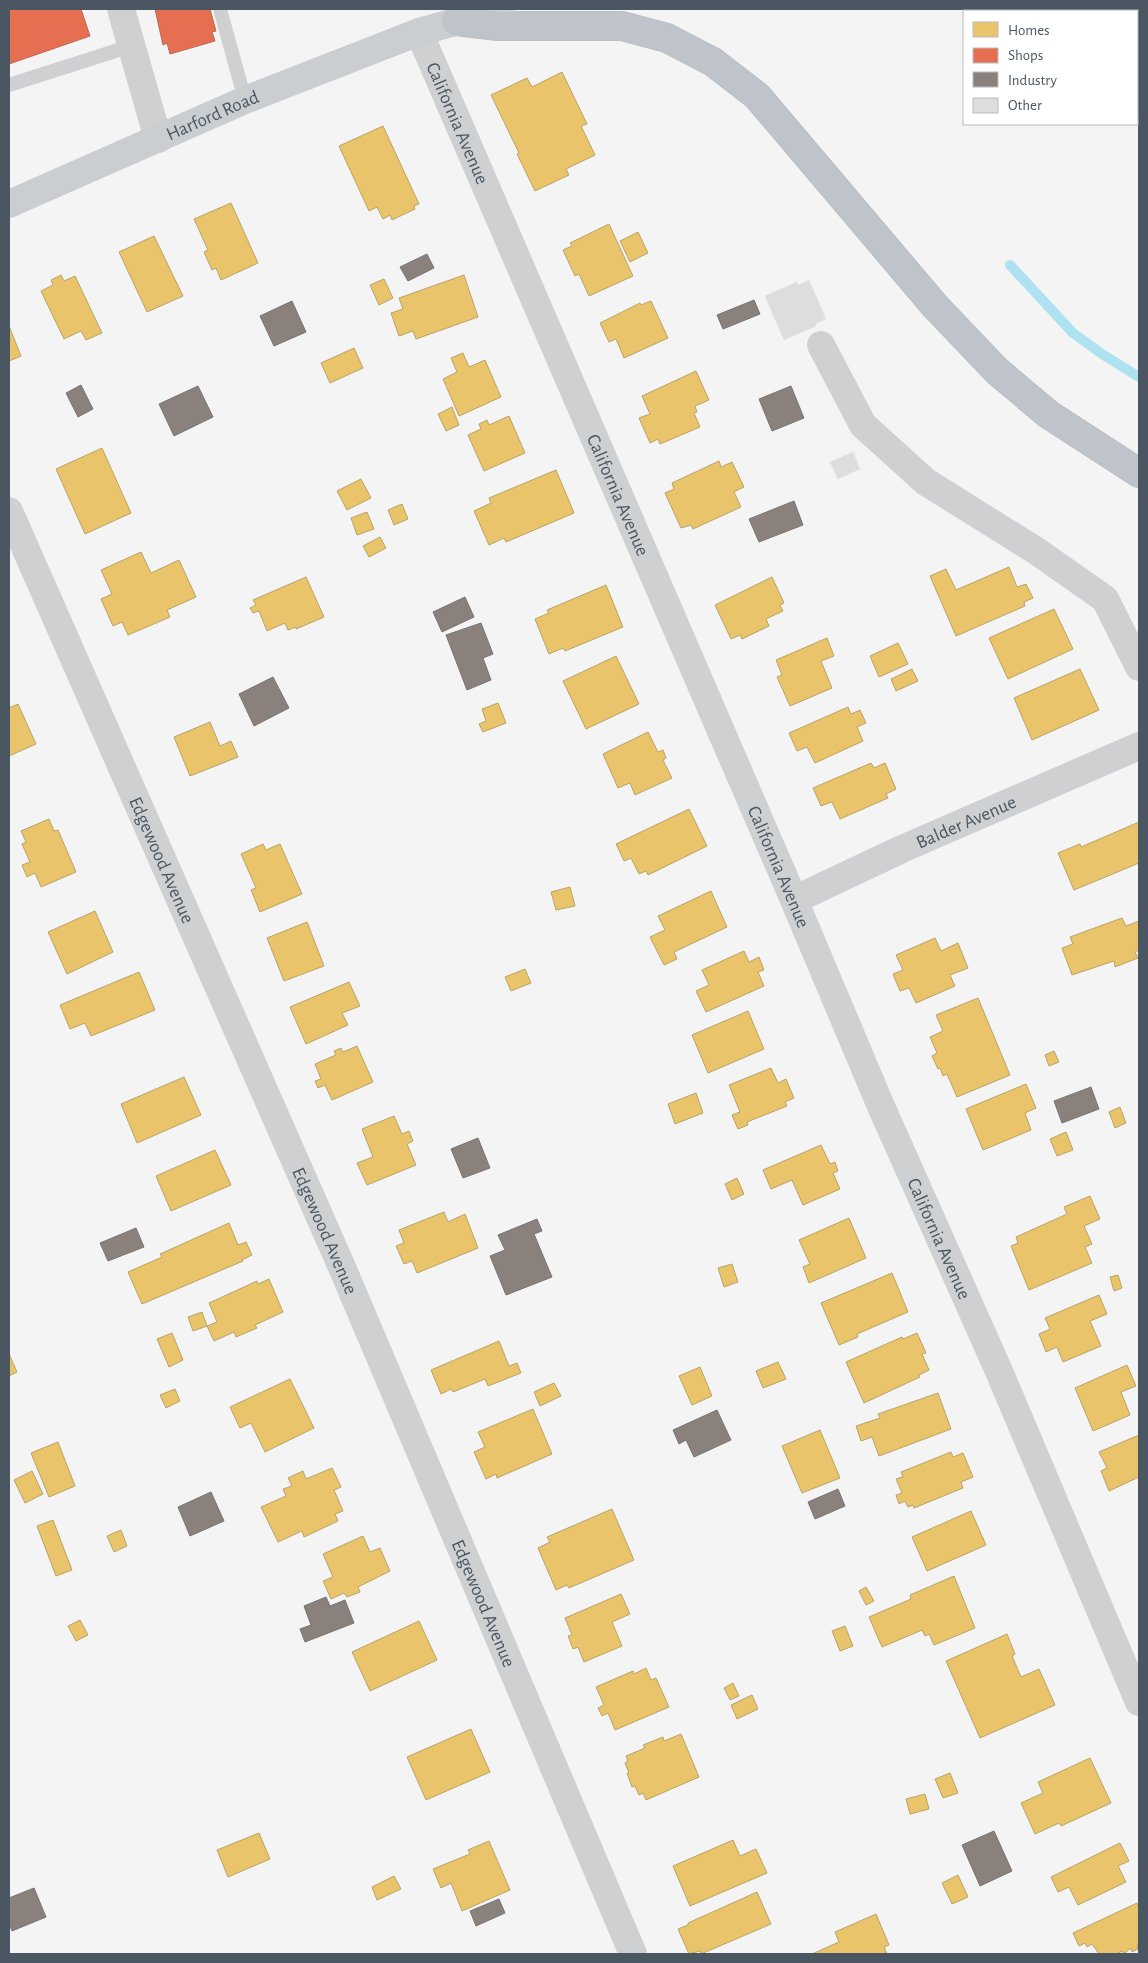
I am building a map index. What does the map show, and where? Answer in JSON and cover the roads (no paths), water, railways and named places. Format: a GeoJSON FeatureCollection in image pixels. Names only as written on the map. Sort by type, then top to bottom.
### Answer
{"type":"FeatureCollection","features":[{"type":"Feature","properties":{"kind":"highway"},"geometry":{"type":"LineString","coordinates":[[456,15],[498,26],[622,26],[667,38],[713,62],[757,96],[935,306],[997,371],[1048,414],[1139,473]]}},
{"type":"Feature","properties":{"kind":"main road","name":"Harford Road"},"geometry":{"type":"LineString","coordinates":[[9,204],[245,100],[420,32],[456,15],[501,9]]}},
{"type":"Feature","properties":{"kind":"street"},"geometry":{"type":"LineString","coordinates":[[121,9],[158,139]]}},
{"type":"Feature","properties":{"kind":"street","name":"California Avenue"},"geometry":{"type":"LineString","coordinates":[[420,32],[880,1104],[998,1369],[1139,1702]]}},
{"type":"Feature","properties":{"kind":"street"},"geometry":{"type":"LineString","coordinates":[[821,345],[863,425],[926,482],[1035,550],[1105,599],[1139,667]]}},
{"type":"Feature","properties":{"kind":"street","name":"Edgewood Avenue"},"geometry":{"type":"LineString","coordinates":[[9,511],[344,1272],[633,1954]]}},
{"type":"Feature","properties":{"kind":"street","name":"Balder Avenue"},"geometry":{"type":"LineString","coordinates":[[794,900],[902,849],[1139,746]]}},
{"type":"Feature","properties":{"kind":"lane"},"geometry":{"type":"LineString","coordinates":[[220,9],[245,100]]}},
{"type":"Feature","properties":{"kind":"lane"},"geometry":{"type":"LineString","coordinates":[[9,85],[131,46]]}},
{"type":"Feature","properties":{"kind":"waterway"},"geometry":{"type":"LineString","coordinates":[[1010,265],[1073,333],[1139,377]]}}]}
